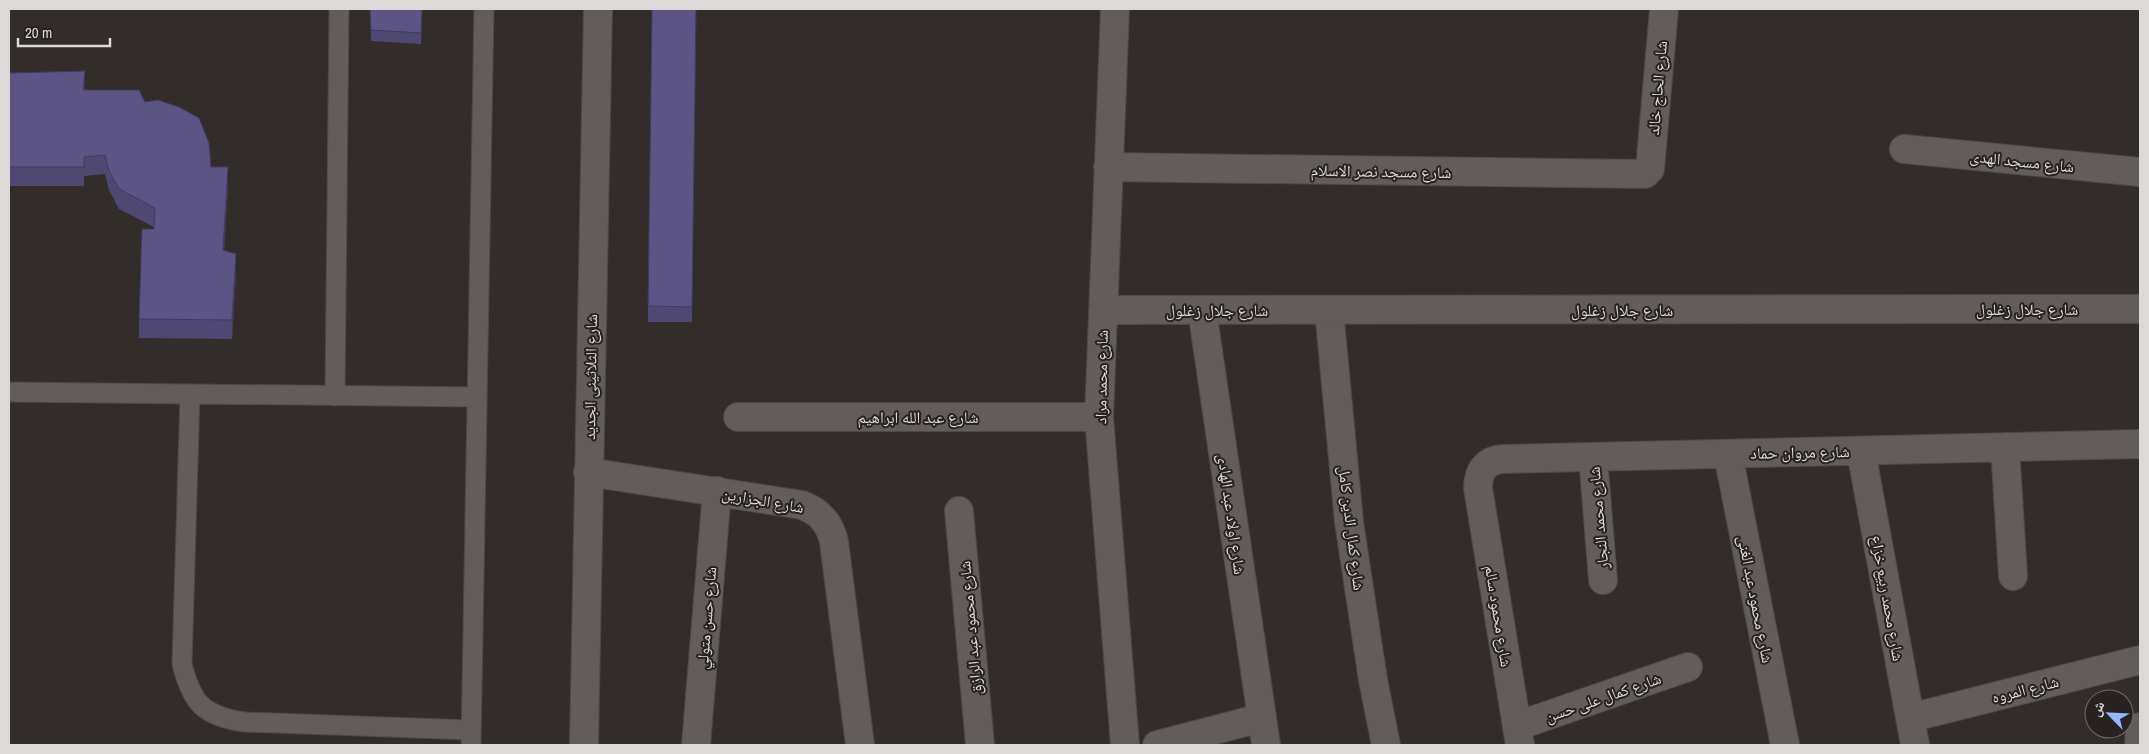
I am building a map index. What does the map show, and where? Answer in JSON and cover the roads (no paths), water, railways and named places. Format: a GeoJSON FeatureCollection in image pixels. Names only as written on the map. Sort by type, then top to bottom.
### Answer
{"type":"FeatureCollection","features":[{"type":"Feature","properties":{"kind":"street","name":"شارع الثلاثينى الجديد"},"geometry":{"type":"LineString","coordinates":[[584,745],[598,9]]}},
{"type":"Feature","properties":{"kind":"street","name":"شارع محمد مراد"},"geometry":{"type":"LineString","coordinates":[[1115,9],[1099,417],[1125,745]]}},
{"type":"Feature","properties":{"kind":"street","name":"شارع الحاج خالد"},"geometry":{"type":"LineString","coordinates":[[1650,168],[1664,9]]}},
{"type":"Feature","properties":{"kind":"street","name":"شارع مسجد الهدى"},"geometry":{"type":"LineString","coordinates":[[1904,149],[2140,172]]}},
{"type":"Feature","properties":{"kind":"street","name":"شارع مسجد نصر الاسلام"},"geometry":{"type":"LineString","coordinates":[[1108,168],[1645,174],[1650,168]]}},
{"type":"Feature","properties":{"kind":"street","name":"شارع جلال زغلول"},"geometry":{"type":"LineString","coordinates":[[1103,310],[2140,309]]}},
{"type":"Feature","properties":{"kind":"street","name":"شارع اولاد عبد الهادى"},"geometry":{"type":"LineString","coordinates":[[1202,310],[1266,745]]}},
{"type":"Feature","properties":{"kind":"street","name":"شارع كمال الدين كامل"},"geometry":{"type":"LineString","coordinates":[[1329,310],[1349,522],[1373,680],[1386,745]]}},
{"type":"Feature","properties":{"kind":"street","name":"شارع عبد الله ابراهيم"},"geometry":{"type":"LineString","coordinates":[[738,417],[1099,417]]}},
{"type":"Feature","properties":{"kind":"street","name":"شارع مروان حماد"},"geometry":{"type":"LineString","coordinates":[[1478,488],[1478,479],[1481,471],[1487,464],[1498,459],[2140,444]]}},
{"type":"Feature","properties":{"kind":"street"},"geometry":{"type":"LineString","coordinates":[[2005,447],[2013,576]]}},
{"type":"Feature","properties":{"kind":"street","name":"شارع محمد ربيع خزاع"},"geometry":{"type":"LineString","coordinates":[[1861,450],[1915,745]]}},
{"type":"Feature","properties":{"kind":"street","name":"شارع محمود عبد الغنى"},"geometry":{"type":"LineString","coordinates":[[1728,454],[1785,745]]}},
{"type":"Feature","properties":{"kind":"street","name":"شارع محمد النجار"},"geometry":{"type":"LineString","coordinates":[[1593,457],[1603,580]]}},
{"type":"Feature","properties":{"kind":"street","name":"شارع الجزارين"},"geometry":{"type":"LineString","coordinates":[[588,472],[802,505],[811,508],[827,523],[834,542],[860,745]]}},
{"type":"Feature","properties":{"kind":"street","name":"شارع محمود سالم"},"geometry":{"type":"LineString","coordinates":[[1478,488],[1519,736]]}},
{"type":"Feature","properties":{"kind":"street","name":"شارع حسن متولي"},"geometry":{"type":"LineString","coordinates":[[696,745],[717,491]]}},
{"type":"Feature","properties":{"kind":"street","name":"شارع محمود عبد الرازق"},"geometry":{"type":"LineString","coordinates":[[959,511],[980,745]]}},
{"type":"Feature","properties":{"kind":"street","name":"شارع المروه"},"geometry":{"type":"LineString","coordinates":[[1910,718],[2140,660]]}},
{"type":"Feature","properties":{"kind":"street","name":"شارع كمال على حسن"},"geometry":{"type":"LineString","coordinates":[[1519,736],[1688,667]]}},
{"type":"Feature","properties":{"kind":"street"},"geometry":{"type":"LineString","coordinates":[[1168,744],[1261,718]]}},
{"type":"Feature","properties":{"kind":"street"},"geometry":{"type":"LineString","coordinates":[[2139,745],[2140,727]]}},
{"type":"Feature","properties":{"kind":"lane"},"geometry":{"type":"LineString","coordinates":[[334,396],[338,9]]}},
{"type":"Feature","properties":{"kind":"lane"},"geometry":{"type":"LineString","coordinates":[[190,394],[182,664],[188,687],[202,706],[221,718],[244,722],[471,737],[484,9]]}},
{"type":"Feature","properties":{"kind":"lane"},"geometry":{"type":"LineString","coordinates":[[9,392],[477,397]]}}]}
